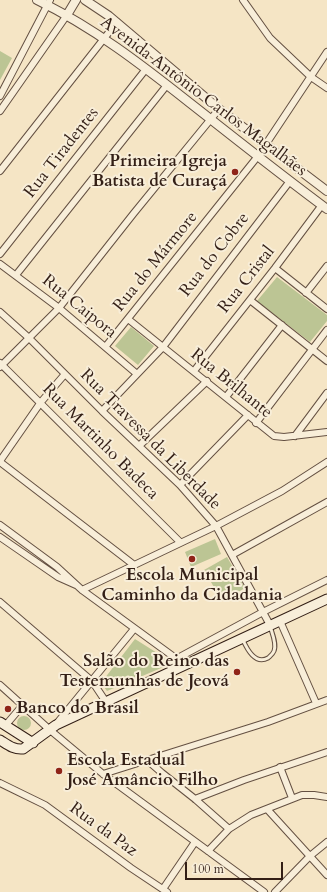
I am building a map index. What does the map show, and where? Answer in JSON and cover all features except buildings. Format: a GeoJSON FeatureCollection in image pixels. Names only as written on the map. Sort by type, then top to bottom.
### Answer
{"type":"FeatureCollection","features":[{"type":"Feature","properties":{"kind":"main road"},"geometry":{"type":"LineString","coordinates":[[0,740],[18,750],[23,749],[53,728],[327,599]]}},
{"type":"Feature","properties":{"kind":"main road"},"geometry":{"type":"LineString","coordinates":[[2,724],[33,743]]}},
{"type":"Feature","properties":{"kind":"street","name":"Avenida Antônio Carlos Magalhães"},"geometry":{"type":"LineString","coordinates":[[37,0],[48,2],[146,69],[324,207]]}},
{"type":"Feature","properties":{"kind":"street"},"geometry":{"type":"LineString","coordinates":[[0,111],[76,0]]}},
{"type":"Feature","properties":{"kind":"street","name":"Avenida Antônio Carlos Magalhães"},"geometry":{"type":"LineString","coordinates":[[85,0],[118,22],[219,109],[327,191]]}},
{"type":"Feature","properties":{"kind":"street"},"geometry":{"type":"LineString","coordinates":[[243,0],[270,38],[311,76],[327,88]]}},
{"type":"Feature","properties":{"kind":"street"},"geometry":{"type":"LineString","coordinates":[[0,96],[48,2]]}},
{"type":"Feature","properties":{"kind":"street"},"geometry":{"type":"LineString","coordinates":[[0,171],[118,22]]}},
{"type":"Feature","properties":{"kind":"street","name":"Rua do Mármore"},"geometry":{"type":"LineString","coordinates":[[106,346],[258,156],[327,52]]}},
{"type":"Feature","properties":{"kind":"street","name":"Rua Tiradentes"},"geometry":{"type":"LineString","coordinates":[[0,254],[146,69]]}},
{"type":"Feature","properties":{"kind":"street"},"geometry":{"type":"LineString","coordinates":[[16,275],[167,85]]}},
{"type":"Feature","properties":{"kind":"street"},"geometry":{"type":"LineString","coordinates":[[1,365],[59,308],[219,109]]}},
{"type":"Feature","properties":{"kind":"street","name":"Rua do Cobre"},"geometry":{"type":"LineString","coordinates":[[102,411],[163,347],[290,181]]}},
{"type":"Feature","properties":{"kind":"street","name":"Rua Cristal"},"geometry":{"type":"LineString","coordinates":[[194,371],[324,207]]}},
{"type":"Feature","properties":{"kind":"street","name":"Rua Caipora"},"geometry":{"type":"LineString","coordinates":[[0,264],[59,308],[106,346],[137,374]]}},
{"type":"Feature","properties":{"kind":"street"},"geometry":{"type":"LineString","coordinates":[[306,292],[327,266]]}},
{"type":"Feature","properties":{"kind":"street"},"geometry":{"type":"LineString","coordinates":[[275,268],[327,309]]}},
{"type":"Feature","properties":{"kind":"street"},"geometry":{"type":"LineString","coordinates":[[250,300],[327,361]]}},
{"type":"Feature","properties":{"kind":"street","name":"Rua Travessa da Liberdade"},"geometry":{"type":"LineString","coordinates":[[0,312],[29,338],[102,411],[180,485],[216,526],[270,625]]}},
{"type":"Feature","properties":{"kind":"street","name":"Rua Brilhante"},"geometry":{"type":"LineString","coordinates":[[128,319],[274,436],[284,437],[327,432]]}},
{"type":"Feature","properties":{"kind":"street"},"geometry":{"type":"LineString","coordinates":[[226,397],[282,325]]}},
{"type":"Feature","properties":{"kind":"street"},"geometry":{"type":"LineString","coordinates":[[256,423],[327,330]]}},
{"type":"Feature","properties":{"kind":"street","name":"Rua Martinho Badeca"},"geometry":{"type":"LineString","coordinates":[[1,365],[41,402],[180,542]]}},
{"type":"Feature","properties":{"kind":"street"},"geometry":{"type":"LineString","coordinates":[[64,374],[41,402],[0,462],[134,565]]}},
{"type":"Feature","properties":{"kind":"street"},"geometry":{"type":"LineString","coordinates":[[139,446],[207,382]]}},
{"type":"Feature","properties":{"kind":"street"},"geometry":{"type":"LineString","coordinates":[[295,436],[327,393]]}},
{"type":"Feature","properties":{"kind":"street"},"geometry":{"type":"LineString","coordinates":[[180,485],[248,415]]}},
{"type":"Feature","properties":{"kind":"street"},"geometry":{"type":"LineString","coordinates":[[82,590],[216,526],[282,491],[327,462]]}},
{"type":"Feature","properties":{"kind":"street"},"geometry":{"type":"LineString","coordinates":[[232,555],[327,502]]}},
{"type":"Feature","properties":{"kind":"street"},"geometry":{"type":"LineString","coordinates":[[0,525],[57,566],[71,578],[77,586]]}},
{"type":"Feature","properties":{"kind":"street"},"geometry":{"type":"LineString","coordinates":[[0,537],[58,577],[77,586],[185,665]]}},
{"type":"Feature","properties":{"kind":"street"},"geometry":{"type":"LineString","coordinates":[[176,659],[263,612],[327,580]]}},
{"type":"Feature","properties":{"kind":"street"},"geometry":{"type":"LineString","coordinates":[[0,602],[92,681],[106,702]]}},
{"type":"Feature","properties":{"kind":"street"},"geometry":{"type":"LineString","coordinates":[[280,621],[316,703]]}},
{"type":"Feature","properties":{"kind":"street"},"geometry":{"type":"LineString","coordinates":[[53,728],[134,629]]}},
{"type":"Feature","properties":{"kind":"street"},"geometry":{"type":"LineString","coordinates":[[0,685],[22,706],[53,728],[104,774],[264,892]]}},
{"type":"Feature","properties":{"kind":"street"},"geometry":{"type":"LineString","coordinates":[[104,774],[268,722],[327,700]]}},
{"type":"Feature","properties":{"kind":"street"},"geometry":{"type":"LineString","coordinates":[[2,724],[22,706]]}},
{"type":"Feature","properties":{"kind":"street"},"geometry":{"type":"LineString","coordinates":[[195,799],[280,767],[327,752]]}},
{"type":"Feature","properties":{"kind":"street"},"geometry":{"type":"LineString","coordinates":[[147,760],[229,829]]}},
{"type":"Feature","properties":{"kind":"street"},"geometry":{"type":"LineString","coordinates":[[280,767],[292,798]]}},
{"type":"Feature","properties":{"kind":"street","name":"Rua da Paz"},"geometry":{"type":"LineString","coordinates":[[0,783],[21,795],[45,805],[165,891]]}},
{"type":"Feature","properties":{"kind":"street"},"geometry":{"type":"LineString","coordinates":[[208,851],[229,829],[251,815],[302,795],[327,797]]}},
{"type":"Feature","properties":{"kind":"street"},"geometry":{"type":"LineString","coordinates":[[267,809],[327,875]]}},
{"type":"Feature","properties":{"kind":"street"},"geometry":{"type":"LineString","coordinates":[[165,891],[195,842]]}},
{"type":"Feature","properties":{"kind":"street"},"geometry":{"type":"LineString","coordinates":[[275,892],[310,856],[327,842]]}},
{"type":"Feature","properties":{"kind":"lane"},"geometry":{"type":"LineString","coordinates":[[242,638],[250,653],[259,660],[266,659],[274,652],[275,647],[270,625]]}},
{"type":"Feature","properties":{"kind":"green space"},"geometry":{"type":"Polygon","coordinates":[[[0,51],[12,58],[0,80],[0,51]]]}},
{"type":"Feature","properties":{"kind":"green space"},"geometry":{"type":"Polygon","coordinates":[[[277,277],[327,315],[327,321],[310,342],[257,301],[277,277]]]}},
{"type":"Feature","properties":{"kind":"green space"},"geometry":{"type":"Polygon","coordinates":[[[131,327],[154,346],[138,365],[115,346],[131,327]]]}},
{"type":"Feature","properties":{"kind":"green space"},"geometry":{"type":"Polygon","coordinates":[[[215,539],[221,554],[191,567],[185,552],[215,539]]]}},
{"type":"Feature","properties":{"kind":"green space"},"geometry":{"type":"Polygon","coordinates":[[[227,557],[245,588],[222,601],[204,570],[227,557]]]}},
{"type":"Feature","properties":{"kind":"green space"},"geometry":{"type":"Polygon","coordinates":[[[135,639],[173,663],[107,691],[101,683],[135,639]]]}},
{"type":"Feature","properties":{"kind":"green space"},"geometry":{"type":"Polygon","coordinates":[[[24,716],[29,718],[31,723],[29,728],[24,730],[19,728],[17,723],[19,718],[24,716]]]}},
{"type":"Feature","properties":{"kind":"place","name":"Primeira Igreja Batista de Curaçá"},"geometry":{"type":"Point","coordinates":[235,172]}},
{"type":"Feature","properties":{"kind":"place","name":"Escola Municipal Caminho da Cidadania"},"geometry":{"type":"Point","coordinates":[192,559]}},
{"type":"Feature","properties":{"kind":"place","name":"Salão do Reino das Testemunhas de Jeová"},"geometry":{"type":"Point","coordinates":[237,672]}},
{"type":"Feature","properties":{"kind":"place","name":"Banco do Brasil"},"geometry":{"type":"Point","coordinates":[8,709]}},
{"type":"Feature","properties":{"kind":"place","name":"Escola Estadual José Amâncio Filho"},"geometry":{"type":"Point","coordinates":[59,771]}}]}
